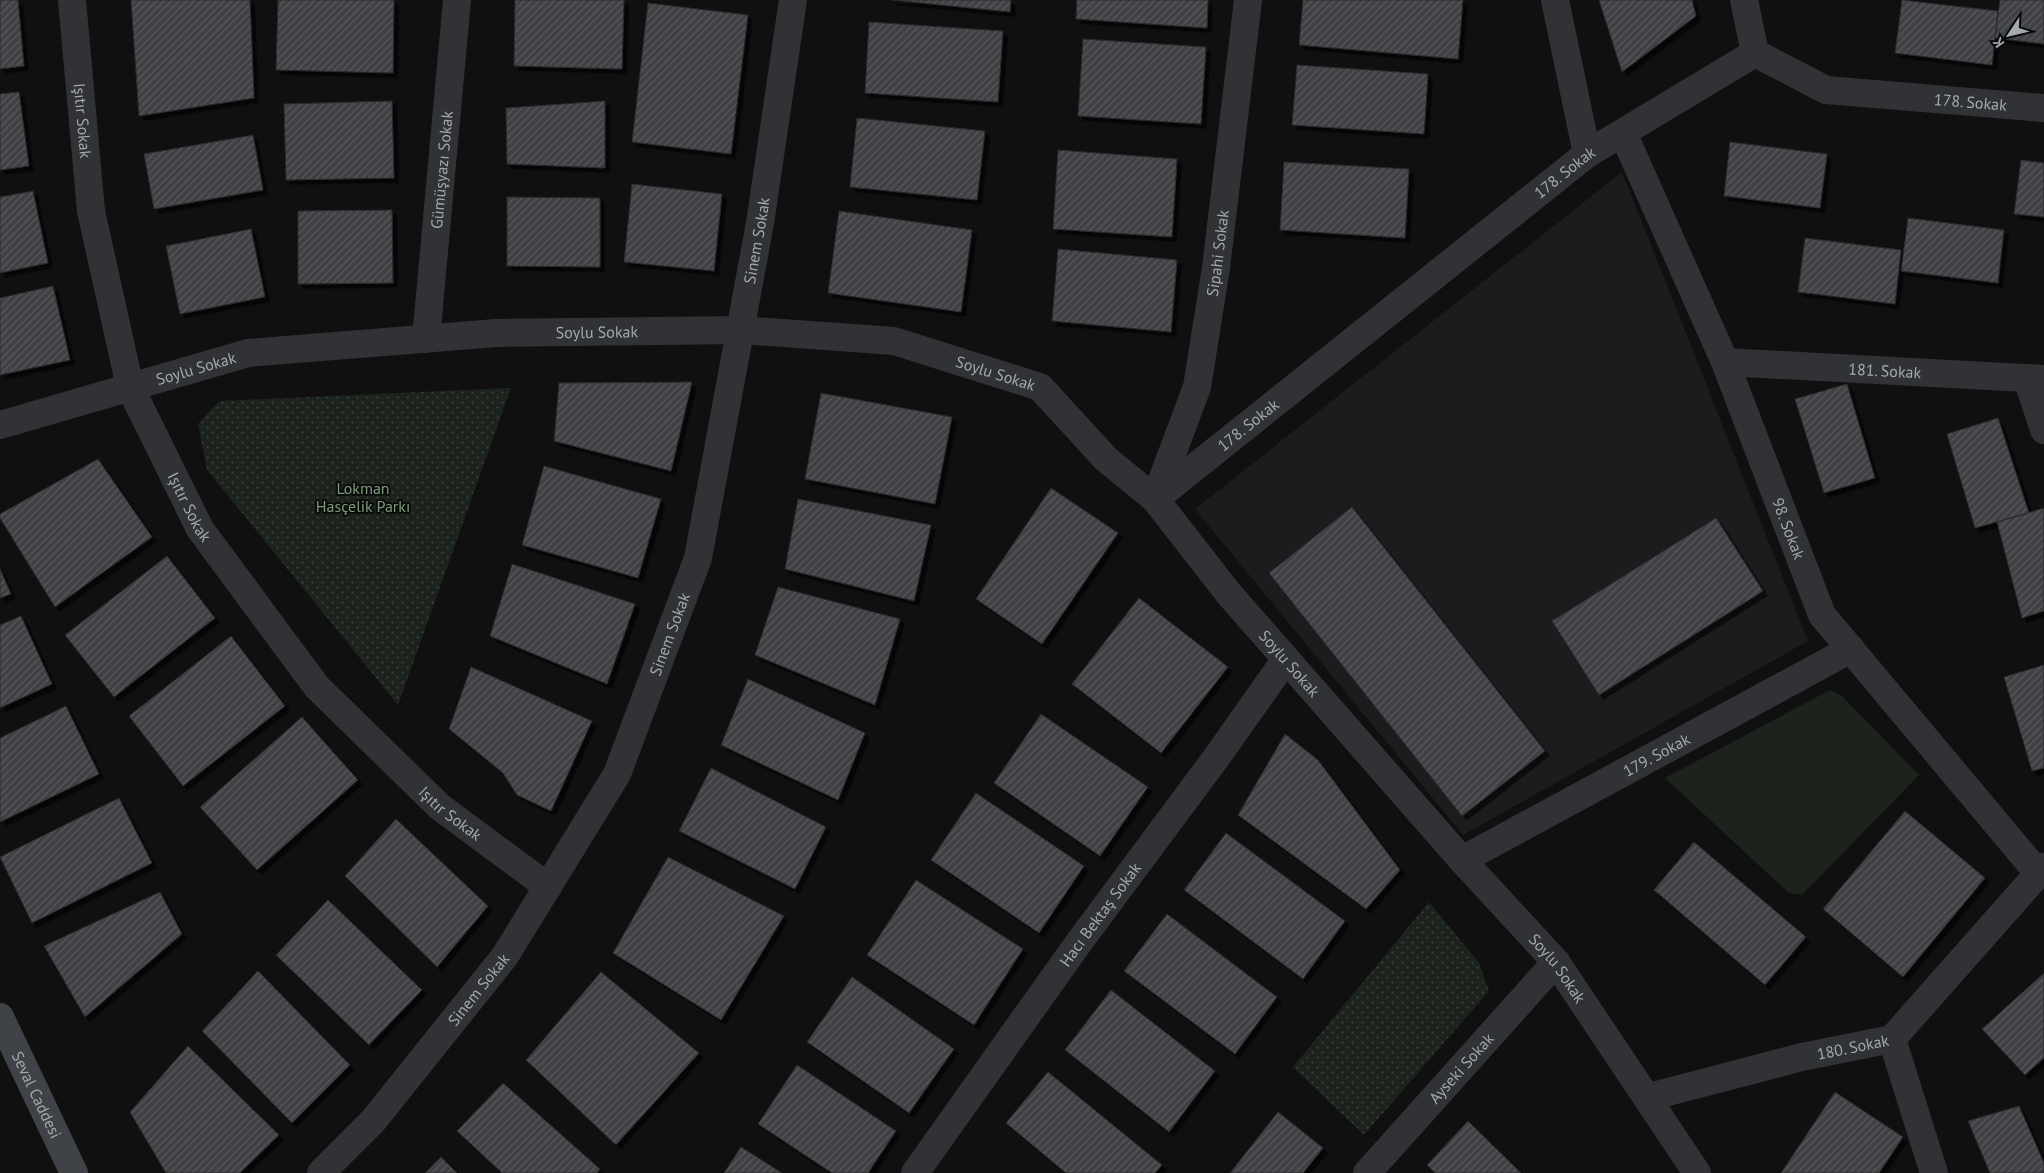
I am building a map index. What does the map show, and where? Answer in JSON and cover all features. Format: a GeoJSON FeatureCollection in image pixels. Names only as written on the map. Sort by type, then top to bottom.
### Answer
{"type":"FeatureCollection","features":[{"type":"Feature","properties":{"kind":"main road","name":"Seval Caddesi"},"geometry":{"type":"LineString","coordinates":[[0,1017],[74,1173]]}},
{"type":"Feature","properties":{"kind":"street","name":"Işıtır Sokak"},"geometry":{"type":"LineString","coordinates":[[72,0],[91,211],[130,387],[200,529],[317,687],[440,807],[548,887]]}},
{"type":"Feature","properties":{"kind":"street","name":"Gümüşyazı Sokak"},"geometry":{"type":"LineString","coordinates":[[426,339],[457,0]]}},
{"type":"Feature","properties":{"kind":"street","name":"Sinem Sokak"},"geometry":{"type":"LineString","coordinates":[[322,1173],[373,1121],[505,956],[617,774],[698,558],[760,223],[793,0]]}},
{"type":"Feature","properties":{"kind":"street","name":"Sipahi Sokak"},"geometry":{"type":"LineString","coordinates":[[1156,499],[1197,387],[1216,268],[1248,0]]}},
{"type":"Feature","properties":{"kind":"street"},"geometry":{"type":"LineString","coordinates":[[1554,0],[1587,154]]}},
{"type":"Feature","properties":{"kind":"street"},"geometry":{"type":"LineString","coordinates":[[1744,0],[1755,53]]}},
{"type":"Feature","properties":{"kind":"street","name":"178. Sokak"},"geometry":{"type":"LineString","coordinates":[[1156,499],[1587,154],[1755,53],[1826,90],[2044,108]]}},
{"type":"Feature","properties":{"kind":"street","name":"98. Sokak"},"geometry":{"type":"LineString","coordinates":[[1623,133],[1725,362],[1822,615],[2041,870]]}},
{"type":"Feature","properties":{"kind":"street","name":"Soylu Sokak"},"geometry":{"type":"LineString","coordinates":[[0,425],[248,353],[496,333],[740,330],[894,341],[1040,387],[1106,459],[1156,499],[1229,594],[1462,860],[1556,962],[1649,1097],[1697,1173]]}},
{"type":"Feature","properties":{"kind":"street","name":"181. Sokak"},"geometry":{"type":"LineString","coordinates":[[1725,362],[2036,379]]}},
{"type":"Feature","properties":{"kind":"street"},"geometry":{"type":"LineString","coordinates":[[2036,379],[2044,430]]}},
{"type":"Feature","properties":{"kind":"street","name":"179. Sokak"},"geometry":{"type":"LineString","coordinates":[[1462,860],[1851,649]]}},
{"type":"Feature","properties":{"kind":"street","name":"Hacı Bektaş Sokak"},"geometry":{"type":"LineString","coordinates":[[915,1173],[1077,945],[1286,659]]}},
{"type":"Feature","properties":{"kind":"street","name":"180. Sokak"},"geometry":{"type":"LineString","coordinates":[[1649,1097],[1802,1057],[1892,1039],[2041,870]]}},
{"type":"Feature","properties":{"kind":"street","name":"Ayseki Sokak"},"geometry":{"type":"LineString","coordinates":[[1367,1173],[1556,962]]}},
{"type":"Feature","properties":{"kind":"street"},"geometry":{"type":"LineString","coordinates":[[1892,1039],[1934,1173]]}},
{"type":"Feature","properties":{"kind":"shaded area"},"geometry":{"type":"Polygon","coordinates":[[[1622,172],[1808,641],[1463,835],[1195,509],[1622,172]]]}},
{"type":"Feature","properties":{"kind":"green space","name":"Lokman Hasçelik Parkı"},"geometry":{"type":"Polygon","coordinates":[[[511,388],[398,705],[207,470],[198,424],[219,401],[511,388]]]}},
{"type":"Feature","properties":{"kind":"green space"},"geometry":{"type":"Polygon","coordinates":[[[1830,690],[1842,696],[1919,775],[1802,895],[1789,893],[1665,778],[1830,690]]]}},
{"type":"Feature","properties":{"kind":"green space"},"geometry":{"type":"Polygon","coordinates":[[[1429,902],[1479,963],[1489,991],[1364,1135],[1293,1067],[1429,902]]]}},
{"type":"Feature","properties":{"kind":"building"},"geometry":{"type":"Polygon","coordinates":[[[0,0],[18,0],[24,66],[0,69],[0,0]]]}},
{"type":"Feature","properties":{"kind":"building"},"geometry":{"type":"Polygon","coordinates":[[[131,0],[250,0],[254,98],[139,116],[131,0]]]}},
{"type":"Feature","properties":{"kind":"building"},"geometry":{"type":"Polygon","coordinates":[[[278,0],[394,0],[393,73],[276,70],[278,0]]]}},
{"type":"Feature","properties":{"kind":"building"},"geometry":{"type":"Polygon","coordinates":[[[515,0],[624,0],[622,69],[514,66],[515,0]]]}},
{"type":"Feature","properties":{"kind":"building"},"geometry":{"type":"Polygon","coordinates":[[[892,0],[1011,0],[1010,12],[892,0]]]}},
{"type":"Feature","properties":{"kind":"building"},"geometry":{"type":"Polygon","coordinates":[[[1077,0],[1208,0],[1207,28],[1076,19],[1077,0]]]}},
{"type":"Feature","properties":{"kind":"building"},"geometry":{"type":"Polygon","coordinates":[[[1303,0],[1463,0],[1458,59],[1299,45],[1303,0]]]}},
{"type":"Feature","properties":{"kind":"building"},"geometry":{"type":"Polygon","coordinates":[[[1599,0],[1692,0],[1696,16],[1622,72],[1599,0]]]}},
{"type":"Feature","properties":{"kind":"building"},"geometry":{"type":"Polygon","coordinates":[[[1902,0],[1998,11],[1992,65],[1895,53],[1902,0]]]}},
{"type":"Feature","properties":{"kind":"building"},"geometry":{"type":"Polygon","coordinates":[[[2000,0],[2044,0],[2044,44],[1995,38],[2000,0]]]}},
{"type":"Feature","properties":{"kind":"building"},"geometry":{"type":"Polygon","coordinates":[[[648,3],[748,15],[731,154],[632,142],[648,3]]]}},
{"type":"Feature","properties":{"kind":"building"},"geometry":{"type":"Polygon","coordinates":[[[869,22],[1003,31],[998,102],[865,93],[869,22]]]}},
{"type":"Feature","properties":{"kind":"building"},"geometry":{"type":"Polygon","coordinates":[[[1083,39],[1206,47],[1201,124],[1078,116],[1083,39]]]}},
{"type":"Feature","properties":{"kind":"building"},"geometry":{"type":"Polygon","coordinates":[[[1297,65],[1428,74],[1424,134],[1292,125],[1297,65]]]}},
{"type":"Feature","properties":{"kind":"building"},"geometry":{"type":"Polygon","coordinates":[[[19,92],[29,166],[0,170],[0,94],[19,92]]]}},
{"type":"Feature","properties":{"kind":"building"},"geometry":{"type":"Polygon","coordinates":[[[392,101],[394,178],[286,180],[284,104],[392,101]]]}},
{"type":"Feature","properties":{"kind":"building"},"geometry":{"type":"Polygon","coordinates":[[[605,101],[605,168],[507,164],[506,108],[605,101]]]}},
{"type":"Feature","properties":{"kind":"building"},"geometry":{"type":"Polygon","coordinates":[[[857,118],[985,131],[977,200],[850,187],[857,118]]]}},
{"type":"Feature","properties":{"kind":"building"},"geometry":{"type":"Polygon","coordinates":[[[253,135],[263,190],[154,209],[144,154],[253,135]]]}},
{"type":"Feature","properties":{"kind":"building"},"geometry":{"type":"Polygon","coordinates":[[[1730,142],[1827,154],[1820,208],[1724,196],[1730,142]]]}},
{"type":"Feature","properties":{"kind":"building"},"geometry":{"type":"Polygon","coordinates":[[[1058,150],[1177,159],[1172,237],[1053,229],[1058,150]]]}},
{"type":"Feature","properties":{"kind":"building"},"geometry":{"type":"Polygon","coordinates":[[[2021,160],[2044,163],[2044,217],[2014,214],[2021,160]]]}},
{"type":"Feature","properties":{"kind":"building"},"geometry":{"type":"Polygon","coordinates":[[[1284,162],[1409,169],[1405,238],[1280,230],[1284,162]]]}},
{"type":"Feature","properties":{"kind":"building"},"geometry":{"type":"Polygon","coordinates":[[[632,184],[722,194],[714,271],[624,262],[632,184]]]}},
{"type":"Feature","properties":{"kind":"building"},"geometry":{"type":"Polygon","coordinates":[[[33,191],[48,263],[0,273],[0,197],[33,191]]]}},
{"type":"Feature","properties":{"kind":"building"},"geometry":{"type":"Polygon","coordinates":[[[507,197],[600,198],[600,267],[507,266],[507,197]]]}},
{"type":"Feature","properties":{"kind":"building"},"geometry":{"type":"Polygon","coordinates":[[[392,210],[393,283],[298,284],[298,211],[392,210]]]}},
{"type":"Feature","properties":{"kind":"building"},"geometry":{"type":"Polygon","coordinates":[[[839,211],[972,230],[961,312],[828,293],[839,211]]]}},
{"type":"Feature","properties":{"kind":"building"},"geometry":{"type":"Polygon","coordinates":[[[1908,218],[2004,230],[1998,283],[1901,271],[1908,218]]]}},
{"type":"Feature","properties":{"kind":"building"},"geometry":{"type":"Polygon","coordinates":[[[251,229],[265,297],[180,314],[166,246],[251,229]]]}},
{"type":"Feature","properties":{"kind":"building"},"geometry":{"type":"Polygon","coordinates":[[[1805,238],[1901,250],[1895,304],[1798,292],[1805,238]]]}},
{"type":"Feature","properties":{"kind":"building"},"geometry":{"type":"Polygon","coordinates":[[[1058,249],[1177,260],[1171,332],[1052,321],[1058,249]]]}},
{"type":"Feature","properties":{"kind":"building"},"geometry":{"type":"Polygon","coordinates":[[[53,286],[70,360],[0,375],[0,298],[53,286]]]}},
{"type":"Feature","properties":{"kind":"building"},"geometry":{"type":"Polygon","coordinates":[[[692,382],[671,471],[554,441],[559,383],[692,382]]]}},
{"type":"Feature","properties":{"kind":"building"},"geometry":{"type":"Polygon","coordinates":[[[1847,384],[1875,478],[1824,493],[1795,399],[1847,384]]]}},
{"type":"Feature","properties":{"kind":"building"},"geometry":{"type":"Polygon","coordinates":[[[821,393],[952,417],[935,504],[805,479],[821,393]]]}},
{"type":"Feature","properties":{"kind":"building"},"geometry":{"type":"Polygon","coordinates":[[[1998,418],[2029,513],[1975,528],[1947,434],[1998,418]]]}},
{"type":"Feature","properties":{"kind":"building"},"geometry":{"type":"Polygon","coordinates":[[[98,459],[152,537],[55,607],[0,518],[0,514],[98,459]]]}},
{"type":"Feature","properties":{"kind":"building"},"geometry":{"type":"Polygon","coordinates":[[[544,466],[661,499],[638,578],[522,545],[544,466]]]}},
{"type":"Feature","properties":{"kind":"building"},"geometry":{"type":"Polygon","coordinates":[[[1051,488],[1118,533],[1042,644],[976,599],[1051,488]]]}},
{"type":"Feature","properties":{"kind":"building"},"geometry":{"type":"Polygon","coordinates":[[[798,499],[931,525],[914,601],[785,569],[798,499]]]}},
{"type":"Feature","properties":{"kind":"building"},"geometry":{"type":"Polygon","coordinates":[[[1352,507],[1545,751],[1462,816],[1269,573],[1352,507]]]}},
{"type":"Feature","properties":{"kind":"building"},"geometry":{"type":"Polygon","coordinates":[[[2044,508],[2044,611],[2022,618],[1997,522],[2044,508]]]}},
{"type":"Feature","properties":{"kind":"building"},"geometry":{"type":"Polygon","coordinates":[[[1716,518],[1763,591],[1599,695],[1552,621],[1716,518]]]}},
{"type":"Feature","properties":{"kind":"building"},"geometry":{"type":"Polygon","coordinates":[[[167,556],[215,618],[114,697],[65,635],[167,556]]]}},
{"type":"Feature","properties":{"kind":"building"},"geometry":{"type":"Polygon","coordinates":[[[512,564],[635,604],[607,684],[490,636],[512,564]]]}},
{"type":"Feature","properties":{"kind":"building"},"geometry":{"type":"Polygon","coordinates":[[[0,569],[11,594],[0,598],[0,569]]]}},
{"type":"Feature","properties":{"kind":"building"},"geometry":{"type":"Polygon","coordinates":[[[778,587],[900,619],[875,705],[755,655],[778,587]]]}},
{"type":"Feature","properties":{"kind":"building"},"geometry":{"type":"Polygon","coordinates":[[[1139,598],[1228,667],[1161,753],[1072,684],[1139,598]]]}},
{"type":"Feature","properties":{"kind":"building"},"geometry":{"type":"Polygon","coordinates":[[[21,616],[52,684],[0,708],[0,625],[21,616]]]}},
{"type":"Feature","properties":{"kind":"building"},"geometry":{"type":"Polygon","coordinates":[[[231,636],[285,706],[183,786],[129,716],[231,636]]]}},
{"type":"Feature","properties":{"kind":"building"},"geometry":{"type":"Polygon","coordinates":[[[2044,665],[2044,768],[2032,771],[2004,677],[2044,665]]]}},
{"type":"Feature","properties":{"kind":"building"},"geometry":{"type":"Polygon","coordinates":[[[471,667],[592,721],[551,811],[517,795],[503,773],[449,729],[471,667]]]}},
{"type":"Feature","properties":{"kind":"building"},"geometry":{"type":"Polygon","coordinates":[[[748,679],[865,733],[838,800],[721,745],[748,679]]]}},
{"type":"Feature","properties":{"kind":"building"},"geometry":{"type":"Polygon","coordinates":[[[66,706],[99,774],[0,822],[0,738],[66,706]]]}},
{"type":"Feature","properties":{"kind":"building"},"geometry":{"type":"Polygon","coordinates":[[[1041,714],[1148,787],[1100,856],[994,783],[1041,714]]]}},
{"type":"Feature","properties":{"kind":"building"},"geometry":{"type":"Polygon","coordinates":[[[302,717],[358,780],[257,870],[200,807],[302,717]]]}},
{"type":"Feature","properties":{"kind":"building"},"geometry":{"type":"Polygon","coordinates":[[[1285,734],[1318,760],[1400,870],[1366,909],[1238,815],[1285,734]]]}},
{"type":"Feature","properties":{"kind":"building"},"geometry":{"type":"Polygon","coordinates":[[[711,768],[826,827],[795,889],[679,831],[711,768]]]}},
{"type":"Feature","properties":{"kind":"building"},"geometry":{"type":"Polygon","coordinates":[[[976,793],[1084,866],[1039,933],[931,860],[976,793]]]}},
{"type":"Feature","properties":{"kind":"building"},"geometry":{"type":"Polygon","coordinates":[[[119,798],[152,863],[32,923],[0,857],[119,798]]]}},
{"type":"Feature","properties":{"kind":"building"},"geometry":{"type":"Polygon","coordinates":[[[1905,811],[1985,878],[1903,977],[1823,909],[1905,811]]]}},
{"type":"Feature","properties":{"kind":"building"},"geometry":{"type":"Polygon","coordinates":[[[396,819],[488,906],[437,967],[345,876],[396,819]]]}},
{"type":"Feature","properties":{"kind":"building"},"geometry":{"type":"Polygon","coordinates":[[[1226,833],[1345,921],[1303,979],[1184,890],[1226,833]]]}},
{"type":"Feature","properties":{"kind":"building"},"geometry":{"type":"Polygon","coordinates":[[[1694,842],[1806,937],[1765,985],[1654,890],[1694,842]]]}},
{"type":"Feature","properties":{"kind":"building"},"geometry":{"type":"Polygon","coordinates":[[[668,857],[784,916],[721,1020],[613,953],[668,857]]]}},
{"type":"Feature","properties":{"kind":"building"},"geometry":{"type":"Polygon","coordinates":[[[916,880],[1023,949],[974,1025],[867,955],[916,880]]]}},
{"type":"Feature","properties":{"kind":"building"},"geometry":{"type":"Polygon","coordinates":[[[160,892],[182,934],[85,1017],[44,946],[160,892]]]}},
{"type":"Feature","properties":{"kind":"building"},"geometry":{"type":"Polygon","coordinates":[[[328,900],[422,990],[369,1045],[276,955],[328,900]]]}},
{"type":"Feature","properties":{"kind":"building"},"geometry":{"type":"Polygon","coordinates":[[[1167,914],[1277,997],[1235,1054],[1124,971],[1167,914]]]}},
{"type":"Feature","properties":{"kind":"building"},"geometry":{"type":"Polygon","coordinates":[[[258,971],[350,1065],[292,1123],[202,1031],[258,971]]]}},
{"type":"Feature","properties":{"kind":"building"},"geometry":{"type":"Polygon","coordinates":[[[601,972],[699,1053],[616,1145],[526,1060],[601,972]]]}},
{"type":"Feature","properties":{"kind":"building"},"geometry":{"type":"Polygon","coordinates":[[[2044,973],[2044,1058],[2025,1075],[1982,1029],[2044,973]]]}},
{"type":"Feature","properties":{"kind":"building"},"geometry":{"type":"Polygon","coordinates":[[[852,977],[954,1049],[909,1113],[807,1042],[852,977]]]}},
{"type":"Feature","properties":{"kind":"building"},"geometry":{"type":"Polygon","coordinates":[[[1111,990],[1215,1071],[1169,1132],[1065,1050],[1111,990]]]}},
{"type":"Feature","properties":{"kind":"building"},"geometry":{"type":"Polygon","coordinates":[[[188,1046],[279,1135],[240,1173],[166,1173],[130,1112],[188,1046]]]}},
{"type":"Feature","properties":{"kind":"building"},"geometry":{"type":"Polygon","coordinates":[[[797,1065],[896,1131],[868,1173],[832,1173],[758,1124],[797,1065]]]}},
{"type":"Feature","properties":{"kind":"building"},"geometry":{"type":"Polygon","coordinates":[[[1048,1072],[1162,1165],[1155,1173],[1066,1173],[1006,1123],[1048,1072]]]}},
{"type":"Feature","properties":{"kind":"building"},"geometry":{"type":"Polygon","coordinates":[[[503,1083],[600,1169],[597,1173],[502,1173],[457,1131],[503,1083]]]}},
{"type":"Feature","properties":{"kind":"building"},"geometry":{"type":"Polygon","coordinates":[[[1835,1092],[1903,1137],[1879,1173],[1781,1173],[1835,1092]]]}},
{"type":"Feature","properties":{"kind":"building"},"geometry":{"type":"Polygon","coordinates":[[[2019,1106],[2044,1163],[2044,1173],[1990,1173],[1968,1121],[2019,1106]]]}},
{"type":"Feature","properties":{"kind":"building"},"geometry":{"type":"Polygon","coordinates":[[[1278,1112],[1323,1148],[1303,1173],[1230,1173],[1278,1112]]]}},
{"type":"Feature","properties":{"kind":"building"},"geometry":{"type":"Polygon","coordinates":[[[1468,1121],[1521,1173],[1435,1173],[1427,1165],[1468,1121]]]}},
{"type":"Feature","properties":{"kind":"building"},"geometry":{"type":"Polygon","coordinates":[[[741,1147],[782,1173],[724,1173],[741,1147]]]}},
{"type":"Feature","properties":{"kind":"building"},"geometry":{"type":"Polygon","coordinates":[[[441,1157],[457,1173],[425,1173],[441,1157]]]}}]}
